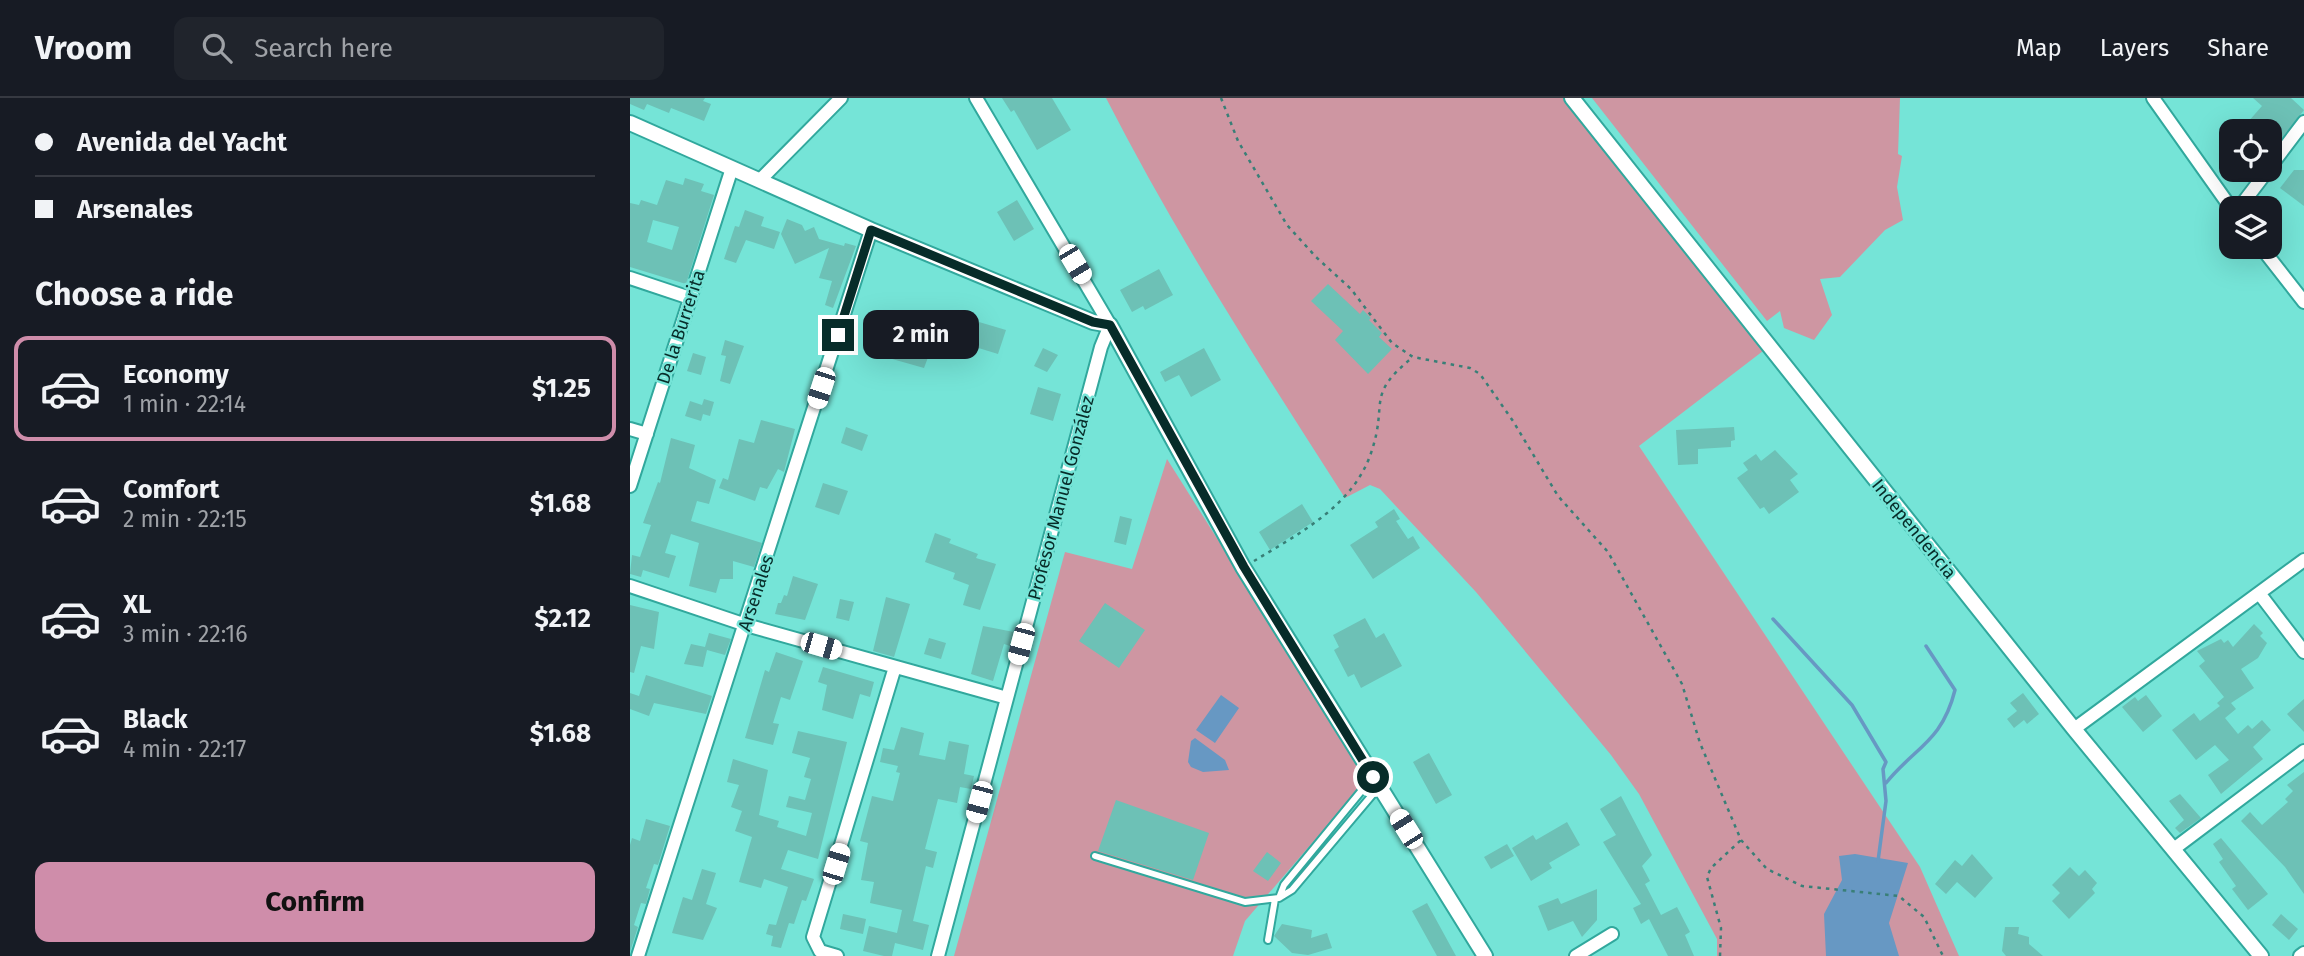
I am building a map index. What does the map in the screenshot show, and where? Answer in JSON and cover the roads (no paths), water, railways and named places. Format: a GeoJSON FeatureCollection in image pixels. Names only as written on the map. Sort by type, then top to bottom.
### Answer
{"type":"FeatureCollection","features":[{"type":"Feature","properties":{"kind":"street"},"geometry":{"type":"LineString","coordinates":[[761,179],[841,98]]}},
{"type":"Feature","properties":{"kind":"street"},"geometry":{"type":"LineString","coordinates":[[976,98],[1110,325],[1244,567],[1485,956]]}},
{"type":"Feature","properties":{"kind":"street","name":"Independencia"},"geometry":{"type":"LineString","coordinates":[[1572,98],[2074,729],[2175,848],[2261,956]]}},
{"type":"Feature","properties":{"kind":"street"},"geometry":{"type":"LineString","coordinates":[[2153,98],[2222,196]]}},
{"type":"Feature","properties":{"kind":"street"},"geometry":{"type":"LineString","coordinates":[[2282,152],[2304,122]]}},
{"type":"Feature","properties":{"kind":"street"},"geometry":{"type":"LineString","coordinates":[[630,123],[871,230],[1093,322],[1110,325]]}},
{"type":"Feature","properties":{"kind":"street","name":"De la Burrerita"},"geometry":{"type":"LineString","coordinates":[[630,486],[732,168]]}},
{"type":"Feature","properties":{"kind":"street"},"geometry":{"type":"LineString","coordinates":[[2248,196],[2259,182]]}},
{"type":"Feature","properties":{"kind":"street","name":"Arsenales"},"geometry":{"type":"LineString","coordinates":[[639,956],[871,230]]}},
{"type":"Feature","properties":{"kind":"street"},"geometry":{"type":"LineString","coordinates":[[2270,259],[2304,302]]}},
{"type":"Feature","properties":{"kind":"street"},"geometry":{"type":"LineString","coordinates":[[630,278],[690,298]]}},
{"type":"Feature","properties":{"kind":"street","name":"Profesor Manuel González"},"geometry":{"type":"LineString","coordinates":[[938,956],[1101,347],[1110,325]]}},
{"type":"Feature","properties":{"kind":"street"},"geometry":{"type":"LineString","coordinates":[[630,429],[647,434]]}},
{"type":"Feature","properties":{"kind":"street"},"geometry":{"type":"LineString","coordinates":[[2074,729],[2304,560]]}},
{"type":"Feature","properties":{"kind":"street"},"geometry":{"type":"LineString","coordinates":[[630,586],[746,625],[1007,698]]}},
{"type":"Feature","properties":{"kind":"street"},"geometry":{"type":"LineString","coordinates":[[2259,593],[2304,652]]}},
{"type":"Feature","properties":{"kind":"street"},"geometry":{"type":"LineString","coordinates":[[837,956],[821,951],[813,937],[895,667]]}},
{"type":"Feature","properties":{"kind":"street"},"geometry":{"type":"LineString","coordinates":[[2175,848],[2304,751]]}},
{"type":"Feature","properties":{"kind":"street"},"geometry":{"type":"LineString","coordinates":[[1576,956],[1612,934]]}},
{"type":"Feature","properties":{"kind":"lane"},"geometry":{"type":"LineString","coordinates":[[1268,940],[1277,899],[1284,885],[1376,782]]}},
{"type":"Feature","properties":{"kind":"lane"},"geometry":{"type":"LineString","coordinates":[[1096,856],[1245,902],[1277,899],[1292,890],[1376,782]]}},
{"type":"Feature","properties":{"kind":"lane"},"geometry":{"type":"LineString","coordinates":[[1317,845],[1324,852]]}},
{"type":"Feature","properties":{"kind":"water"},"geometry":{"type":"Polygon","coordinates":[[[1221,695],[1239,708],[1215,743],[1196,730],[1221,695]]]}},
{"type":"Feature","properties":{"kind":"water"},"geometry":{"type":"Polygon","coordinates":[[[1195,738],[1225,760],[1229,770],[1203,772],[1191,767],[1188,762],[1191,741],[1195,738]]]}},
{"type":"Feature","properties":{"kind":"water"},"geometry":{"type":"Polygon","coordinates":[[[1855,854],[1908,863],[1889,923],[1899,956],[1826,956],[1824,914],[1842,880],[1839,856],[1855,854]]]}},
{"type":"Feature","properties":{"kind":"waterway"},"geometry":{"type":"LineString","coordinates":[[1773,619],[1852,705],[1886,762],[1883,769],[1886,801],[1878,861]]}},
{"type":"Feature","properties":{"kind":"waterway"},"geometry":{"type":"LineString","coordinates":[[1886,783],[1935,733],[1943,721],[1955,690],[1926,646]]}}]}
